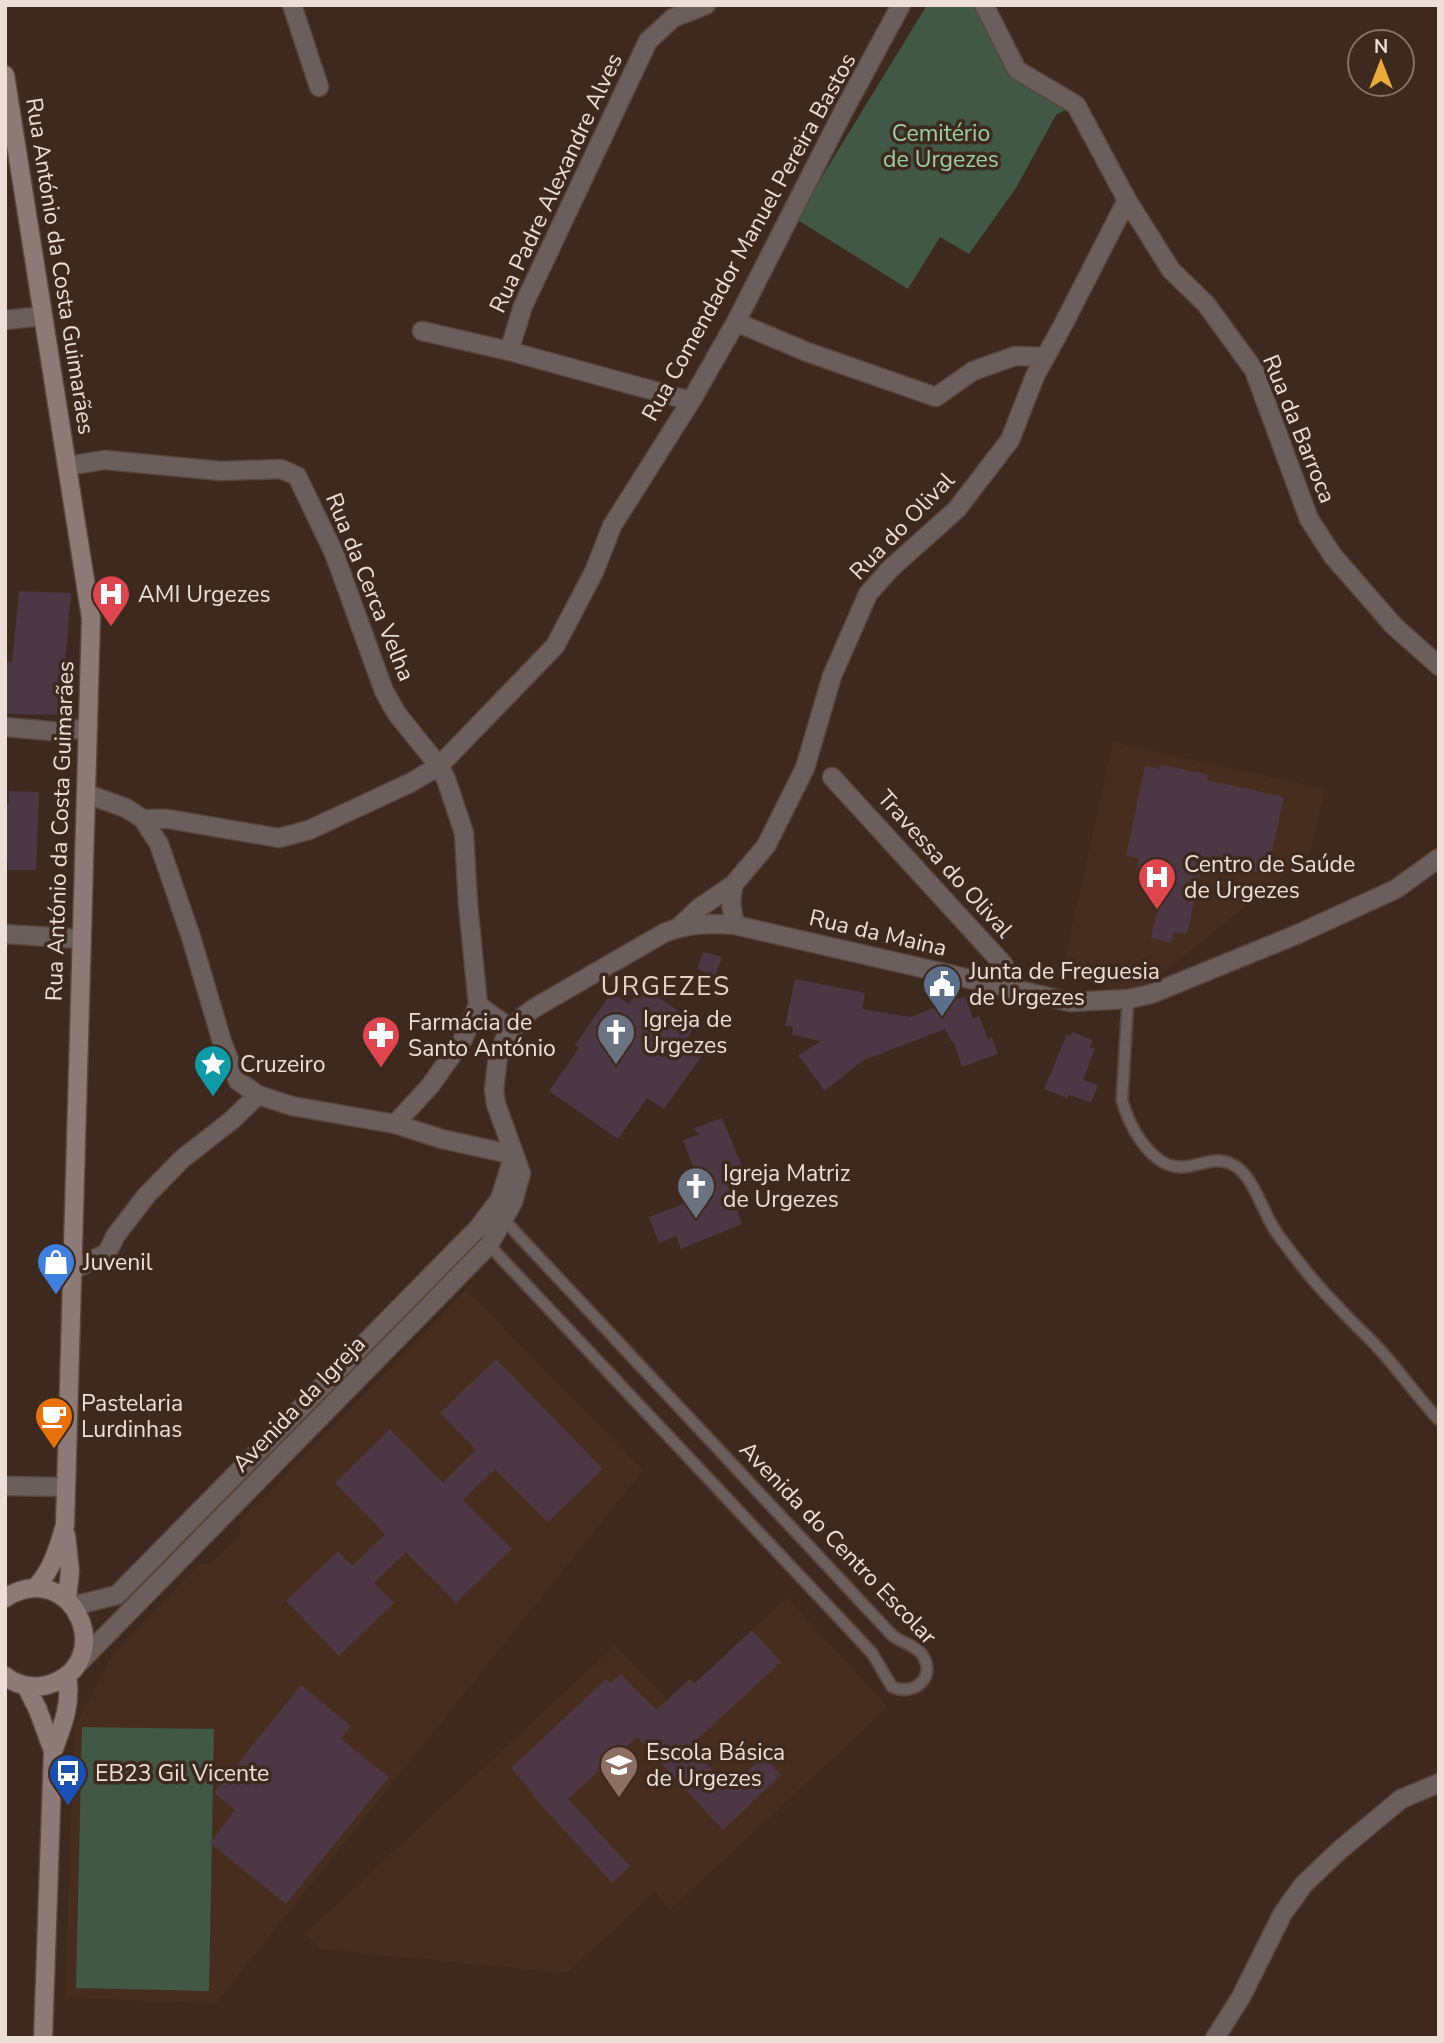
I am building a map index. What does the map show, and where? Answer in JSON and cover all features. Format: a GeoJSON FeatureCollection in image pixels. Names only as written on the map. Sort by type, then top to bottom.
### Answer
{"type":"FeatureCollection","features":[{"type":"Feature","properties":{"kind":"main road","name":"Rua António da Costa Guimarães"},"geometry":{"type":"LineString","coordinates":[[5,75],[91,618],[65,1525],[54,1561],[35,1588]]}},
{"type":"Feature","properties":{"kind":"main road"},"geometry":{"type":"LineString","coordinates":[[65,1525],[70,1602]]}},
{"type":"Feature","properties":{"kind":"main road"},"geometry":{"type":"LineString","coordinates":[[5,1598],[20,1590],[35,1588],[52,1591],[70,1602],[82,1620],[85,1637],[82,1653],[70,1672],[54,1683],[40,1687],[26,1686],[5,1676]]}},
{"type":"Feature","properties":{"kind":"main road"},"geometry":{"type":"LineString","coordinates":[[43,2038],[53,1751],[68,1712],[70,1672]]}},
{"type":"Feature","properties":{"kind":"main road"},"geometry":{"type":"LineString","coordinates":[[26,1686],[53,1751]]}},
{"type":"Feature","properties":{"kind":"street"},"geometry":{"type":"LineString","coordinates":[[292,5],[319,87]]}},
{"type":"Feature","properties":{"kind":"street","name":"Rua Padre Alexandre Alves"},"geometry":{"type":"LineString","coordinates":[[691,401],[509,351],[523,306],[648,41],[673,18],[706,5]]}},
{"type":"Feature","properties":{"kind":"street","name":"Rua Comendador Manuel Pereira Bastos"},"geometry":{"type":"LineString","coordinates":[[143,819],[180,821],[279,838],[309,830],[410,783],[439,766],[555,646],[594,572],[612,526],[691,401],[736,321],[837,123],[901,5]]}},
{"type":"Feature","properties":{"kind":"street","name":"Rua da Barroca"},"geometry":{"type":"LineString","coordinates":[[984,5],[1017,70],[1076,105],[1127,200],[1171,270],[1206,304],[1254,370],[1309,519],[1333,556],[1394,626],[1439,666]]}},
{"type":"Feature","properties":{"kind":"street","name":"Rua do Olival"},"geometry":{"type":"LineString","coordinates":[[679,927],[699,908],[733,886],[766,846],[805,768],[832,676],[868,594],[890,569],[957,509],[1010,440],[1035,376],[1127,200]]}},
{"type":"Feature","properties":{"kind":"street"},"geometry":{"type":"LineString","coordinates":[[5,320],[43,316]]}},
{"type":"Feature","properties":{"kind":"street"},"geometry":{"type":"LineString","coordinates":[[736,321],[807,352],[936,397],[972,371],[1015,356],[1045,357]]}},
{"type":"Feature","properties":{"kind":"street"},"geometry":{"type":"LineString","coordinates":[[422,331],[509,351]]}},
{"type":"Feature","properties":{"kind":"street","name":"Rua da Cerca Velha"},"geometry":{"type":"LineString","coordinates":[[67,466],[105,460],[221,471],[281,469],[297,476],[334,553],[384,691],[397,714],[439,766]]}},
{"type":"Feature","properties":{"kind":"street"},"geometry":{"type":"LineString","coordinates":[[5,727],[62,732],[88,727]]}},
{"type":"Feature","properties":{"kind":"street"},"geometry":{"type":"LineString","coordinates":[[395,1124],[430,1086],[462,1041],[478,1005],[464,833],[439,766]]}},
{"type":"Feature","properties":{"kind":"street","name":"Travessa do Olival"},"geometry":{"type":"LineString","coordinates":[[832,777],[1003,964],[1013,989]]}},
{"type":"Feature","properties":{"kind":"street"},"geometry":{"type":"LineString","coordinates":[[87,794],[126,808],[143,819],[159,844],[191,937],[223,1045],[238,1081],[258,1095],[292,1106],[395,1124],[442,1139],[514,1155]]}},
{"type":"Feature","properties":{"kind":"street","name":"Rua da Maina"},"geometry":{"type":"LineString","coordinates":[[494,1073],[498,1055],[511,1029],[536,1007],[679,927],[708,923],[735,925],[1070,1002],[1128,999],[1151,995],[1298,934],[1395,889],[1439,858]]}},
{"type":"Feature","properties":{"kind":"street"},"geometry":{"type":"LineString","coordinates":[[733,886],[731,904],[735,925]]}},
{"type":"Feature","properties":{"kind":"street"},"geometry":{"type":"LineString","coordinates":[[5,934],[82,939]]}},
{"type":"Feature","properties":{"kind":"street"},"geometry":{"type":"LineString","coordinates":[[478,1005],[511,1029]]}},
{"type":"Feature","properties":{"kind":"street","name":"Avenida da Igreja"},"geometry":{"type":"LineString","coordinates":[[70,1672],[489,1245],[505,1221],[521,1173],[496,1104],[494,1073]]}},
{"type":"Feature","properties":{"kind":"street"},"geometry":{"type":"LineString","coordinates":[[71,1271],[107,1254],[116,1235],[146,1196],[182,1158],[232,1121],[258,1095]]}},
{"type":"Feature","properties":{"kind":"street","name":"Avenida da Igreja"},"geometry":{"type":"LineString","coordinates":[[70,1602],[117,1595],[479,1227],[500,1199],[514,1155]]}},
{"type":"Feature","properties":{"kind":"street"},"geometry":{"type":"LineString","coordinates":[[5,1486],[65,1487]]}},
{"type":"Feature","properties":{"kind":"street"},"geometry":{"type":"LineString","coordinates":[[1215,2038],[1241,1997],[1283,1913],[1304,1884],[1401,1799],[1439,1783]]}},
{"type":"Feature","properties":{"kind":"lane"},"geometry":{"type":"LineString","coordinates":[[1128,999],[1122,1100],[1125,1112],[1140,1139],[1168,1164],[1179,1167],[1219,1160],[1240,1170],[1249,1181],[1265,1216],[1279,1236],[1337,1307],[1392,1363],[1439,1420]]}},
{"type":"Feature","properties":{"kind":"lane","name":"Avenida do Centro Escolar"},"geometry":{"type":"LineString","coordinates":[[489,1245],[872,1653],[892,1687],[908,1691],[917,1688],[925,1674],[925,1663],[920,1653],[892,1635],[505,1221]]}},
{"type":"Feature","properties":{"kind":"shaded area","name":"Centro de Saúde de Urgezes"},"geometry":{"type":"Polygon","coordinates":[[[1113,742],[1325,789],[1310,854],[1141,991],[1113,992],[1094,976],[1063,969],[1113,742]]]}},
{"type":"Feature","properties":{"kind":"shaded area"},"geometry":{"type":"Polygon","coordinates":[[[466,1290],[643,1470],[216,2003],[65,1998],[74,1727],[113,1653],[199,1565],[211,1564],[240,1534],[240,1522],[466,1290]]]}},
{"type":"Feature","properties":{"kind":"shaded area","name":"Escola Básica de Urgezes"},"geometry":{"type":"Polygon","coordinates":[[[787,1598],[888,1707],[670,1910],[655,1892],[567,1973],[321,1949],[306,1933],[615,1645],[667,1700],[690,1679],[695,1683],[787,1598]]]}},
{"type":"Feature","properties":{"kind":"green space","name":"Cemitério de Urgezes"},"geometry":{"type":"Polygon","coordinates":[[[927,5],[979,5],[1013,76],[1067,109],[1056,115],[1016,188],[969,254],[940,237],[908,289],[796,219],[927,5]]]}},
{"type":"Feature","properties":{"kind":"green space"},"geometry":{"type":"Polygon","coordinates":[[[82,1727],[214,1729],[209,1991],[76,1988],[82,1727]]]}},
{"type":"Feature","properties":{"kind":"building"},"geometry":{"type":"Polygon","coordinates":[[[19,591],[71,593],[65,664],[71,664],[65,715],[5,714],[5,661],[12,662],[19,591]]]}},
{"type":"Feature","properties":{"kind":"building"},"geometry":{"type":"Polygon","coordinates":[[[1160,764],[1208,775],[1207,780],[1284,797],[1267,874],[1203,860],[1187,934],[1174,932],[1171,943],[1151,938],[1165,875],[1137,869],[1139,858],[1126,856],[1145,766],[1159,769],[1160,764]]]}},
{"type":"Feature","properties":{"kind":"building"},"geometry":{"type":"Polygon","coordinates":[[[9,791],[39,792],[36,870],[7,870],[5,804],[9,804],[9,791]]]}},
{"type":"Feature","properties":{"kind":"building"},"geometry":{"type":"Polygon","coordinates":[[[703,952],[722,957],[715,976],[697,969],[703,952]]]}},
{"type":"Feature","properties":{"kind":"building"},"geometry":{"type":"Polygon","coordinates":[[[795,979],[865,993],[862,1009],[910,1017],[965,996],[973,1019],[979,1016],[988,1039],[992,1037],[998,1054],[962,1067],[953,1041],[945,1029],[862,1061],[825,1091],[798,1055],[821,1041],[792,1035],[793,1027],[785,1026],[795,979]]]}},
{"type":"Feature","properties":{"kind":"building"},"geometry":{"type":"Polygon","coordinates":[[[642,986],[697,1024],[685,1041],[703,1054],[664,1109],[647,1098],[618,1139],[549,1091],[579,1048],[575,1045],[612,992],[629,1004],[642,986]]]}},
{"type":"Feature","properties":{"kind":"building"},"geometry":{"type":"Polygon","coordinates":[[[1072,1032],[1093,1040],[1090,1047],[1095,1048],[1083,1080],[1098,1085],[1091,1103],[1044,1089],[1067,1034],[1071,1036],[1072,1032]]]}},
{"type":"Feature","properties":{"kind":"building"},"geometry":{"type":"Polygon","coordinates":[[[722,1118],[747,1179],[728,1186],[742,1224],[681,1249],[676,1236],[659,1243],[649,1217],[704,1196],[683,1140],[700,1134],[693,1129],[722,1118]]]}},
{"type":"Feature","properties":{"kind":"building"},"geometry":{"type":"Polygon","coordinates":[[[496,1359],[603,1469],[548,1522],[495,1469],[463,1500],[512,1549],[456,1603],[406,1552],[374,1583],[394,1603],[339,1656],[286,1601],[338,1551],[352,1566],[385,1534],[335,1483],[390,1429],[443,1483],[476,1450],[440,1413],[496,1359]]]}},
{"type":"Feature","properties":{"kind":"building"},"geometry":{"type":"Polygon","coordinates":[[[752,1630],[781,1662],[690,1746],[730,1789],[763,1756],[781,1775],[723,1830],[637,1737],[568,1799],[630,1866],[612,1883],[511,1768],[606,1679],[610,1683],[621,1674],[656,1710],[690,1679],[694,1684],[752,1630]]]}},
{"type":"Feature","properties":{"kind":"building"},"geometry":{"type":"Polygon","coordinates":[[[301,1685],[351,1726],[341,1739],[389,1777],[286,1904],[210,1843],[235,1810],[214,1793],[301,1685]]]}},
{"type":"Feature","properties":{"kind":"place","name":"AMI Urgezes"},"geometry":{"type":"Point","coordinates":[111,628]}},
{"type":"Feature","properties":{"kind":"place","name":"Centro de Saúde de Urgezes"},"geometry":{"type":"Point","coordinates":[1157,911]}},
{"type":"Feature","properties":{"kind":"place","name":"Junta de Freguesia de Urgezes"},"geometry":{"type":"Point","coordinates":[942,1018]}},
{"type":"Feature","properties":{"kind":"place","name":"Igreja de Urgezes"},"geometry":{"type":"Point","coordinates":[616,1066]}},
{"type":"Feature","properties":{"kind":"place","name":"Farmácia de Santo António"},"geometry":{"type":"Point","coordinates":[381,1069]}},
{"type":"Feature","properties":{"kind":"place","name":"Cruzeiro"},"geometry":{"type":"Point","coordinates":[213,1098]}},
{"type":"Feature","properties":{"kind":"place","name":"Igreja Matriz de Urgezes"},"geometry":{"type":"Point","coordinates":[696,1220]}},
{"type":"Feature","properties":{"kind":"place","name":"Juvenil"},"geometry":{"type":"Point","coordinates":[56,1296]}},
{"type":"Feature","properties":{"kind":"place","name":"Pastelaria Lurdinhas"},"geometry":{"type":"Point","coordinates":[54,1450]}},
{"type":"Feature","properties":{"kind":"place","name":"Escola Básica de Urgezes"},"geometry":{"type":"Point","coordinates":[619,1799]}},
{"type":"Feature","properties":{"kind":"place","name":"EB23 Gil Vicente"},"geometry":{"type":"Point","coordinates":[68,1807]}},
{"type":"Feature","properties":{"kind":"district","name":"URGEZES"},"geometry":{"type":"Point","coordinates":[666,986]}}]}
